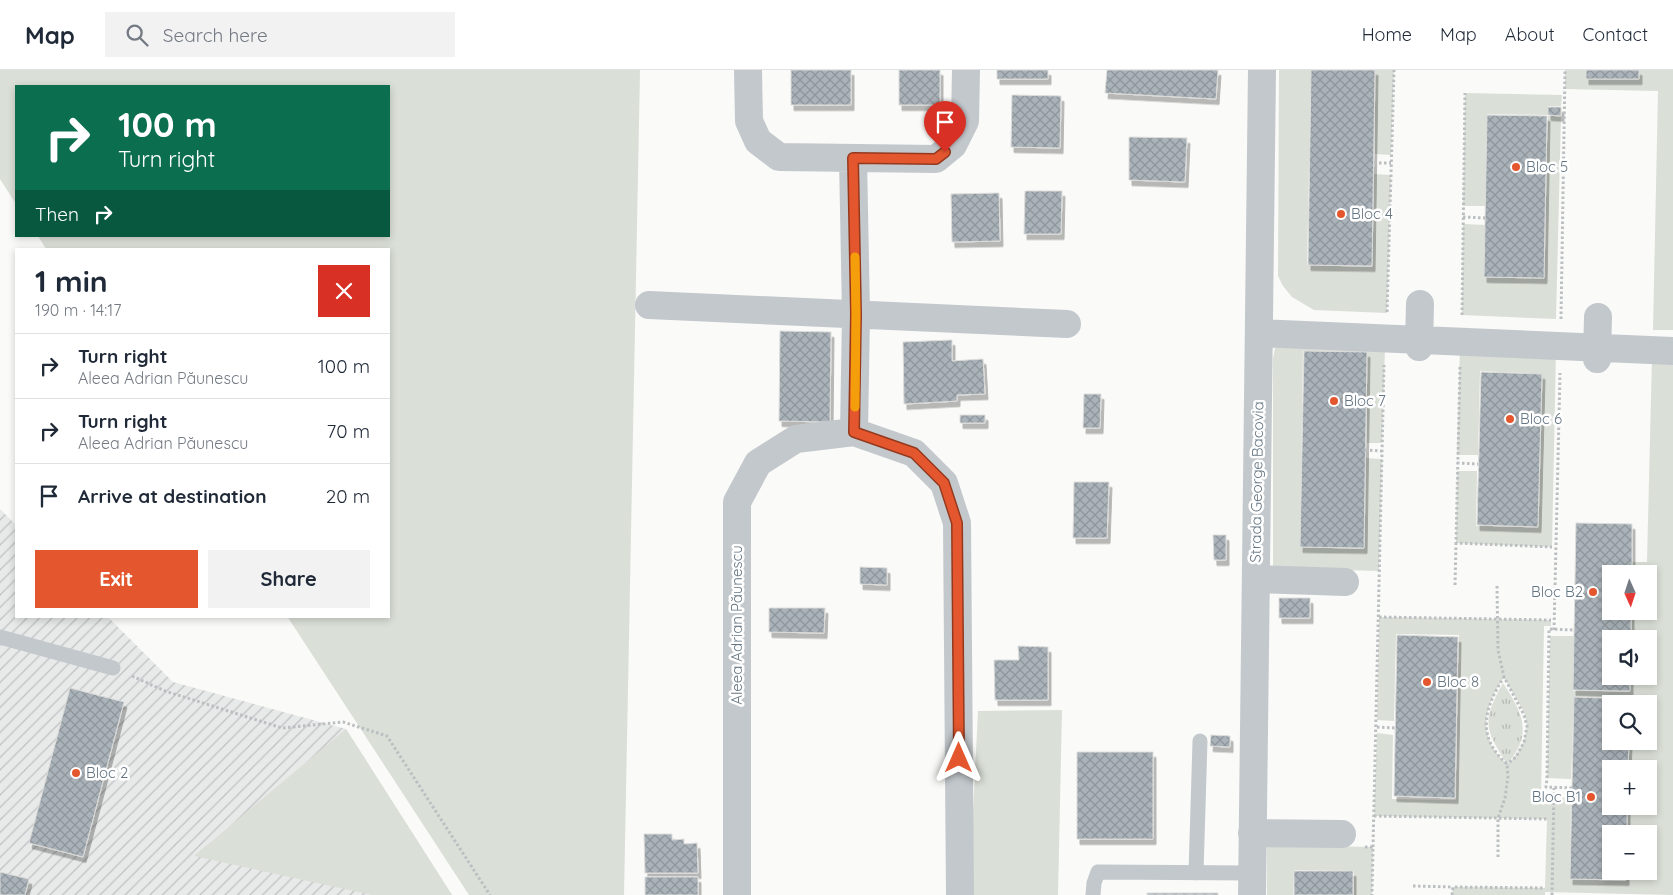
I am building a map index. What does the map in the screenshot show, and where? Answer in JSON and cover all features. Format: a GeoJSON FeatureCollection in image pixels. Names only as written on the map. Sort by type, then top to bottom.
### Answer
{"type":"FeatureCollection","features":[{"type":"Feature","properties":{"kind":"street"},"geometry":{"type":"LineString","coordinates":[[748,70],[749,121],[758,141],[779,157],[936,159],[953,145],[965,121],[966,70]]}},
{"type":"Feature","properties":{"kind":"street","name":"Strada George Bacovia"},"geometry":{"type":"LineString","coordinates":[[1252,884],[1262,70]]}},
{"type":"Feature","properties":{"kind":"street"},"geometry":{"type":"LineString","coordinates":[[853,158],[856,314],[854,432]]}},
{"type":"Feature","properties":{"kind":"street"},"geometry":{"type":"LineString","coordinates":[[1419,344],[1420,304]]}},
{"type":"Feature","properties":{"kind":"street"},"geometry":{"type":"LineString","coordinates":[[649,305],[1067,324]]}},
{"type":"Feature","properties":{"kind":"street"},"geometry":{"type":"LineString","coordinates":[[1597,353],[1598,317]]}},
{"type":"Feature","properties":{"kind":"street"},"geometry":{"type":"LineString","coordinates":[[1259,333],[1419,344],[1597,353],[1673,352]]}},
{"type":"Feature","properties":{"kind":"street","name":"Aleea Adrian Păunescu"},"geometry":{"type":"LineString","coordinates":[[737,895],[737,502],[758,463],[796,439],[854,432],[914,453],[944,483],[957,523],[960,895]]}},
{"type":"Feature","properties":{"kind":"street"},"geometry":{"type":"LineString","coordinates":[[1256,579],[1346,582]]}},
{"type":"Feature","properties":{"kind":"street"},"geometry":{"type":"LineString","coordinates":[[1252,833],[1342,834]]}},
{"type":"Feature","properties":{"kind":"lane"},"geometry":{"type":"LineString","coordinates":[[0,637],[113,668]]}},
{"type":"Feature","properties":{"kind":"lane"},"geometry":{"type":"LineString","coordinates":[[1196,873],[1200,741]]}},
{"type":"Feature","properties":{"kind":"lane"},"geometry":{"type":"LineString","coordinates":[[1093,895],[1094,883],[1098,872],[1196,873],[1252,884]]}},
{"type":"Feature","properties":{"kind":"path"},"geometry":{"type":"LineString","coordinates":[[1388,313],[1394,70]]}},
{"type":"Feature","properties":{"kind":"path"},"geometry":{"type":"LineString","coordinates":[[1462,315],[1465,93]]}},
{"type":"Feature","properties":{"kind":"path"},"geometry":{"type":"LineString","coordinates":[[1374,163],[1391,163]]}},
{"type":"Feature","properties":{"kind":"path"},"geometry":{"type":"LineString","coordinates":[[1463,217],[1486,218]]}},
{"type":"Feature","properties":{"kind":"path"},"geometry":{"type":"LineString","coordinates":[[1373,847],[1384,357]]}},
{"type":"Feature","properties":{"kind":"path"},"geometry":{"type":"LineString","coordinates":[[1455,585],[1460,359]]}},
{"type":"Feature","properties":{"kind":"path"},"geometry":{"type":"LineString","coordinates":[[1365,450],[1382,451]]}},
{"type":"Feature","properties":{"kind":"path"},"geometry":{"type":"LineString","coordinates":[[1457,463],[1478,464]]}},
{"type":"Feature","properties":{"kind":"path"},"geometry":{"type":"LineString","coordinates":[[1456,542],[1552,547]]}},
{"type":"Feature","properties":{"kind":"path"},"geometry":{"type":"LineString","coordinates":[[1497,586],[1496,620],[1498,650],[1504,677],[1524,715],[1526,726],[1524,742],[1516,757],[1507,764]]}},
{"type":"Feature","properties":{"kind":"path"},"geometry":{"type":"LineString","coordinates":[[1379,617],[1551,620]]}},
{"type":"Feature","properties":{"kind":"path"},"geometry":{"type":"LineString","coordinates":[[1572,788],[1546,788],[1550,629],[1574,630]]}},
{"type":"Feature","properties":{"kind":"path"},"geometry":{"type":"LineString","coordinates":[[113,668],[165,691],[282,728],[343,722],[387,736],[490,895]]}},
{"type":"Feature","properties":{"kind":"path"},"geometry":{"type":"LineString","coordinates":[[1498,857],[1498,818],[1505,798],[1508,776],[1507,764],[1498,756],[1490,742],[1486,728],[1488,706],[1504,677]]}},
{"type":"Feature","properties":{"kind":"path"},"geometry":{"type":"LineString","coordinates":[[1376,727],[1395,728]]}},
{"type":"Feature","properties":{"kind":"path"},"geometry":{"type":"LineString","coordinates":[[1552,895],[1554,788]]}},
{"type":"Feature","properties":{"kind":"path"},"geometry":{"type":"LineString","coordinates":[[1374,816],[1547,819]]}},
{"type":"Feature","properties":{"kind":"path"},"geometry":{"type":"LineString","coordinates":[[1413,886],[1545,888]]}},
{"type":"Feature","properties":{"kind":"path"},"geometry":{"type":"LineString","coordinates":[[1452,895],[1453,887]]}},
{"type":"Feature","properties":{"kind":"shaded area"},"geometry":{"type":"Polygon","coordinates":[[[0,509],[15,524],[15,618],[109,618],[173,682],[346,729],[452,895],[0,895],[0,509]]]}},
{"type":"Feature","properties":{"kind":"green space"},"geometry":{"type":"Polygon","coordinates":[[[0,70],[640,70],[624,895],[469,895],[288,618],[390,618],[390,248],[45,248],[39,237],[390,237],[390,85],[15,85],[15,202],[0,179],[0,70]]]}},
{"type":"Feature","properties":{"kind":"green space"},"geometry":{"type":"Polygon","coordinates":[[[1279,70],[1311,70],[1307,265],[1372,267],[1374,174],[1391,175],[1387,313],[1314,310],[1292,297],[1278,276],[1279,70]]]}},
{"type":"Feature","properties":{"kind":"green space"},"geometry":{"type":"Polygon","coordinates":[[[1375,70],[1394,70],[1391,155],[1375,154],[1375,70]]]}},
{"type":"Feature","properties":{"kind":"green space"},"geometry":{"type":"Polygon","coordinates":[[[1565,70],[1586,70],[1587,79],[1639,79],[1639,70],[1673,70],[1673,330],[1653,330],[1658,91],[1565,89],[1565,70]]]}},
{"type":"Feature","properties":{"kind":"green space"},"geometry":{"type":"Polygon","coordinates":[[[1465,93],[1562,95],[1561,106],[1548,106],[1548,115],[1487,114],[1485,206],[1463,206],[1465,93]]]}},
{"type":"Feature","properties":{"kind":"green space"},"geometry":{"type":"Polygon","coordinates":[[[1548,116],[1561,116],[1556,319],[1462,315],[1463,224],[1485,225],[1484,277],[1544,278],[1548,116]]]}},
{"type":"Feature","properties":{"kind":"green space"},"geometry":{"type":"Polygon","coordinates":[[[1288,338],[1385,347],[1382,443],[1367,443],[1367,352],[1303,351],[1300,547],[1364,549],[1366,458],[1382,459],[1379,571],[1273,568],[1273,359],[1275,348],[1288,338]]]}},
{"type":"Feature","properties":{"kind":"green space"},"geometry":{"type":"Polygon","coordinates":[[[1460,346],[1556,350],[1552,547],[1456,543],[1457,471],[1477,471],[1476,526],[1538,527],[1542,374],[1480,371],[1478,455],[1457,455],[1460,346]]]}},
{"type":"Feature","properties":{"kind":"green space"},"geometry":{"type":"Polygon","coordinates":[[[1652,357],[1673,357],[1673,895],[1545,892],[1545,895],[1452,895],[1453,887],[1545,888],[1547,819],[1374,816],[1377,733],[1393,735],[1392,799],[1456,800],[1459,635],[1396,634],[1394,721],[1377,720],[1379,617],[1551,620],[1551,626],[1544,626],[1541,797],[1571,798],[1570,879],[1657,880],[1657,825],[1627,825],[1628,815],[1657,815],[1657,760],[1629,760],[1629,750],[1657,750],[1657,695],[1574,697],[1571,779],[1547,778],[1550,636],[1574,636],[1573,691],[1630,692],[1630,685],[1657,685],[1657,630],[1631,630],[1632,620],[1658,620],[1658,565],[1632,565],[1632,562],[1647,562],[1652,357]],[[1504,677],[1492,699],[1486,722],[1487,733],[1491,743],[1497,754],[1507,764],[1520,748],[1525,736],[1526,722],[1523,710],[1504,677]]]}},
{"type":"Feature","properties":{"kind":"green space"},"geometry":{"type":"Polygon","coordinates":[[[1503,683],[1520,713],[1523,733],[1515,753],[1507,764],[1494,742],[1488,724],[1496,696],[1503,683]]]}},
{"type":"Feature","properties":{"kind":"green space"},"geometry":{"type":"Polygon","coordinates":[[[1062,710],[1058,895],[969,895],[978,711],[1062,710]]]}},
{"type":"Feature","properties":{"kind":"green space"},"geometry":{"type":"Polygon","coordinates":[[[346,729],[452,895],[372,895],[194,856],[346,729]]]}},
{"type":"Feature","properties":{"kind":"green space"},"geometry":{"type":"Polygon","coordinates":[[[1267,845],[1373,847],[1372,895],[1354,895],[1354,871],[1294,870],[1293,895],[1267,895],[1267,845]]]}},
{"type":"Feature","properties":{"kind":"building"},"geometry":{"type":"Polygon","coordinates":[[[791,70],[851,70],[851,105],[791,105],[791,70]]]}},
{"type":"Feature","properties":{"kind":"building"},"geometry":{"type":"Polygon","coordinates":[[[899,70],[940,70],[940,105],[899,105],[899,70]]]}},
{"type":"Feature","properties":{"kind":"building"},"geometry":{"type":"Polygon","coordinates":[[[997,70],[1048,70],[1048,79],[997,79],[997,70]]]}},
{"type":"Feature","properties":{"kind":"building"},"geometry":{"type":"Polygon","coordinates":[[[1107,70],[1218,70],[1216,99],[1105,93],[1107,70]]]}},
{"type":"Feature","properties":{"kind":"building","name":"Bloc 4"},"geometry":{"type":"Polygon","coordinates":[[[1311,70],[1375,70],[1372,266],[1308,265],[1311,70]]]}},
{"type":"Feature","properties":{"kind":"building"},"geometry":{"type":"Polygon","coordinates":[[[1586,70],[1639,70],[1639,79],[1586,79],[1586,70]]]}},
{"type":"Feature","properties":{"kind":"building"},"geometry":{"type":"Polygon","coordinates":[[[1012,95],[1061,96],[1060,148],[1011,147],[1012,95]]]}},
{"type":"Feature","properties":{"kind":"building"},"geometry":{"type":"Polygon","coordinates":[[[1548,107],[1561,107],[1561,116],[1548,115],[1548,107]]]}},
{"type":"Feature","properties":{"kind":"building","name":"Bloc 5"},"geometry":{"type":"Polygon","coordinates":[[[1487,115],[1547,116],[1544,278],[1484,277],[1487,115]]]}},
{"type":"Feature","properties":{"kind":"building"},"geometry":{"type":"Polygon","coordinates":[[[1129,137],[1187,138],[1185,182],[1129,180],[1129,137]]]}},
{"type":"Feature","properties":{"kind":"building"},"geometry":{"type":"Polygon","coordinates":[[[1025,191],[1062,191],[1061,234],[1024,234],[1025,191]]]}},
{"type":"Feature","properties":{"kind":"building"},"geometry":{"type":"Polygon","coordinates":[[[999,193],[1000,241],[952,242],[951,194],[999,193]]]}},
{"type":"Feature","properties":{"kind":"building"},"geometry":{"type":"Polygon","coordinates":[[[780,331],[831,332],[830,422],[779,421],[780,331]]]}},
{"type":"Feature","properties":{"kind":"building"},"geometry":{"type":"Polygon","coordinates":[[[952,340],[952,361],[983,359],[985,394],[957,395],[957,401],[904,404],[903,342],[952,340]]]}},
{"type":"Feature","properties":{"kind":"building","name":"Bloc 7"},"geometry":{"type":"Polygon","coordinates":[[[1304,351],[1367,352],[1364,548],[1300,547],[1304,351]]]}},
{"type":"Feature","properties":{"kind":"building","name":"Bloc 6"},"geometry":{"type":"Polygon","coordinates":[[[1481,372],[1542,374],[1538,527],[1477,525],[1481,372]]]}},
{"type":"Feature","properties":{"kind":"building"},"geometry":{"type":"Polygon","coordinates":[[[1084,394],[1101,394],[1100,428],[1083,428],[1084,394]]]}},
{"type":"Feature","properties":{"kind":"building"},"geometry":{"type":"Polygon","coordinates":[[[960,415],[985,415],[985,423],[960,423],[960,415]]]}},
{"type":"Feature","properties":{"kind":"building"},"geometry":{"type":"Polygon","coordinates":[[[1074,482],[1109,482],[1107,538],[1073,538],[1074,482]]]}},
{"type":"Feature","properties":{"kind":"building","name":"Bloc B2"},"geometry":{"type":"Polygon","coordinates":[[[1576,523],[1632,524],[1632,565],[1602,565],[1602,620],[1631,620],[1631,630],[1602,630],[1602,685],[1630,685],[1630,691],[1573,690],[1576,523]]]}},
{"type":"Feature","properties":{"kind":"building"},"geometry":{"type":"Polygon","coordinates":[[[1213,535],[1226,535],[1226,560],[1214,560],[1213,535]]]}},
{"type":"Feature","properties":{"kind":"building"},"geometry":{"type":"Polygon","coordinates":[[[860,567],[887,568],[887,585],[860,584],[860,567]]]}},
{"type":"Feature","properties":{"kind":"building"},"geometry":{"type":"Polygon","coordinates":[[[1279,598],[1310,598],[1310,618],[1279,618],[1279,598]]]}},
{"type":"Feature","properties":{"kind":"building"},"geometry":{"type":"Polygon","coordinates":[[[769,608],[825,608],[824,633],[769,632],[769,608]]]}},
{"type":"Feature","properties":{"kind":"building","name":"Bloc 8"},"geometry":{"type":"Polygon","coordinates":[[[1397,635],[1458,637],[1455,798],[1394,796],[1397,635]]]}},
{"type":"Feature","properties":{"kind":"building"},"geometry":{"type":"Polygon","coordinates":[[[1018,646],[1048,647],[1048,700],[995,700],[994,660],[1019,660],[1018,646]]]}},
{"type":"Feature","properties":{"kind":"building","name":"Bloc 2"},"geometry":{"type":"Polygon","coordinates":[[[70,688],[124,702],[83,857],[29,843],[70,688]]]}},
{"type":"Feature","properties":{"kind":"building","name":"Bloc B1"},"geometry":{"type":"Polygon","coordinates":[[[1574,697],[1602,698],[1602,750],[1629,750],[1628,760],[1602,760],[1602,815],[1627,815],[1627,825],[1602,825],[1602,880],[1570,879],[1574,697]]]}},
{"type":"Feature","properties":{"kind":"building"},"geometry":{"type":"Polygon","coordinates":[[[1211,735],[1230,736],[1230,747],[1210,746],[1211,735]]]}},
{"type":"Feature","properties":{"kind":"building"},"geometry":{"type":"Polygon","coordinates":[[[1077,752],[1153,752],[1153,839],[1077,839],[1077,752]]]}},
{"type":"Feature","properties":{"kind":"building"},"geometry":{"type":"Polygon","coordinates":[[[644,834],[672,834],[672,840],[684,839],[684,844],[697,843],[698,873],[645,873],[644,834]]]}},
{"type":"Feature","properties":{"kind":"building"},"geometry":{"type":"Polygon","coordinates":[[[1294,871],[1353,871],[1353,895],[1294,895],[1294,871]]]}},
{"type":"Feature","properties":{"kind":"building"},"geometry":{"type":"Polygon","coordinates":[[[0,872],[29,879],[25,895],[0,895],[0,872]]]}},
{"type":"Feature","properties":{"kind":"building"},"geometry":{"type":"Polygon","coordinates":[[[645,877],[698,877],[698,895],[645,895],[645,877]]]}},
{"type":"Feature","properties":{"kind":"building"},"geometry":{"type":"Polygon","coordinates":[[[1147,893],[1218,893],[1218,895],[1147,895],[1147,893]]]}},
{"type":"Feature","properties":{"kind":"slow traffic"},"geometry":{"type":"LineString","coordinates":[[855,257],[855,407]]}},
{"type":"Feature","properties":{"kind":"place","name":"Bloc 5"},"geometry":{"type":"Point","coordinates":[1516,167]}},
{"type":"Feature","properties":{"kind":"place","name":"Bloc 4"},"geometry":{"type":"Point","coordinates":[1341,214]}},
{"type":"Feature","properties":{"kind":"place","name":"Bloc 7"},"geometry":{"type":"Point","coordinates":[1334,401]}},
{"type":"Feature","properties":{"kind":"place","name":"Bloc 6"},"geometry":{"type":"Point","coordinates":[1510,419]}},
{"type":"Feature","properties":{"kind":"place","name":"Bloc B2"},"geometry":{"type":"Point","coordinates":[1593,592]}},
{"type":"Feature","properties":{"kind":"place","name":"Bloc 8"},"geometry":{"type":"Point","coordinates":[1427,682]}},
{"type":"Feature","properties":{"kind":"place","name":"Bloc 2"},"geometry":{"type":"Point","coordinates":[76,773]}},
{"type":"Feature","properties":{"kind":"place","name":"Bloc B1"},"geometry":{"type":"Point","coordinates":[1591,797]}},
{"type":"Feature","properties":{"kind":"route"},"geometry":{"type":"LineString","coordinates":[[945,152],[936,159],[853,158],[856,314],[854,432],[914,453],[944,483],[957,523],[959,758]]}}]}
